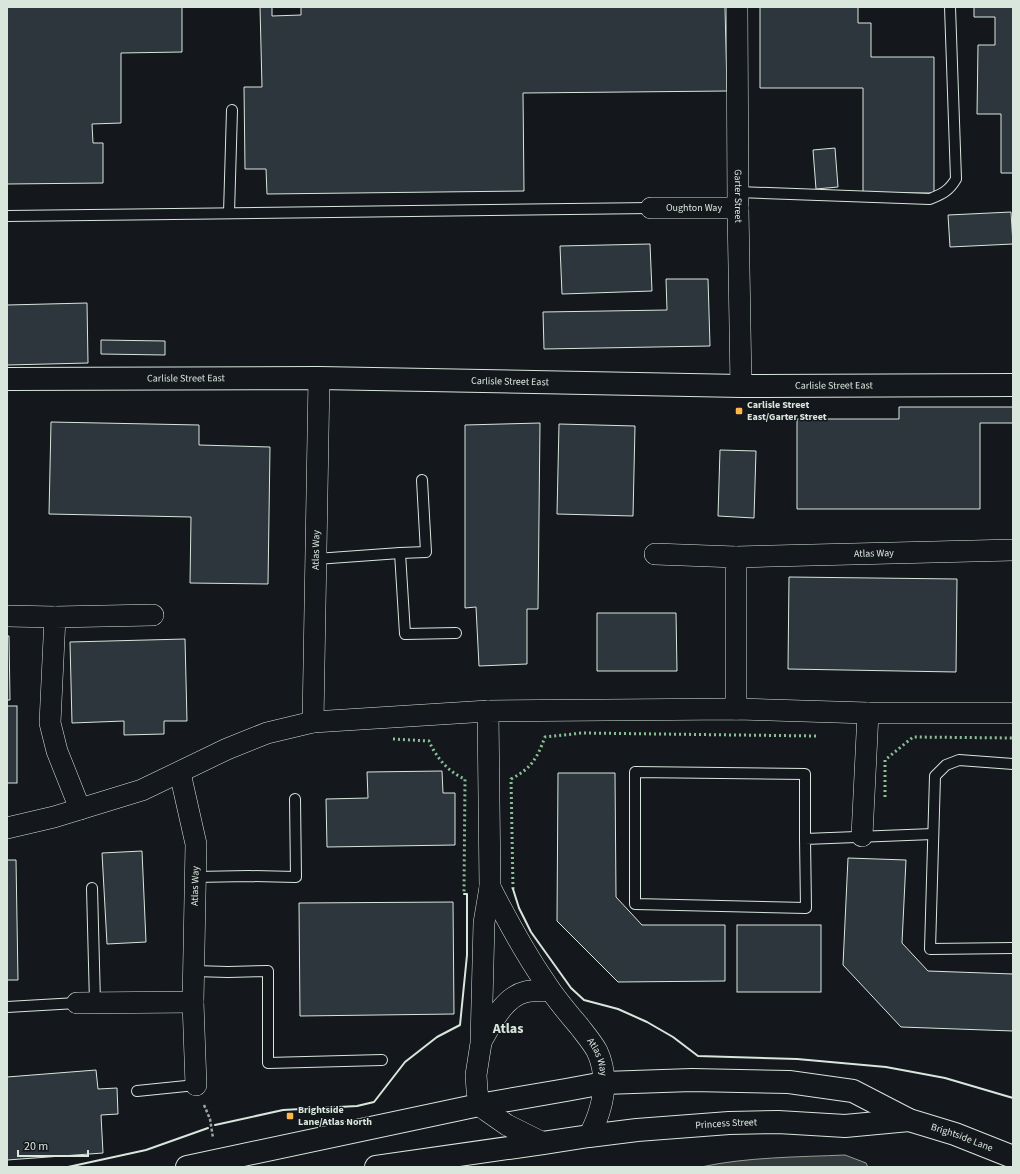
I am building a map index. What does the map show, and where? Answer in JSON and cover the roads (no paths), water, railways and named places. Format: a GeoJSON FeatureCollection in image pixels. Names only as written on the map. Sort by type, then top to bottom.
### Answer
{"type":"FeatureCollection","features":[{"type":"Feature","properties":{"kind":"main road","name":"Carlisle Street East"},"geometry":{"type":"LineString","coordinates":[[7,379],[319,378],[741,386],[1013,385]]}},
{"type":"Feature","properties":{"kind":"main road"},"geometry":{"type":"LineString","coordinates":[[187,1167],[479,1105],[604,1083],[692,1080],[789,1082],[832,1087],[853,1091],[909,1120]]}},
{"type":"Feature","properties":{"kind":"main road","name":"Princess Street"},"geometry":{"type":"LineString","coordinates":[[376,1167],[543,1144],[589,1136],[729,1123],[797,1122],[845,1126],[909,1120]]}},
{"type":"Feature","properties":{"kind":"main road","name":"Brightside Lane"},"geometry":{"type":"LineString","coordinates":[[909,1120],[955,1134],[1013,1157]]}},
{"type":"Feature","properties":{"kind":"street","name":"Garter Street"},"geometry":{"type":"LineString","coordinates":[[737,7],[741,386]]}},
{"type":"Feature","properties":{"kind":"street","name":"Oughton Way"},"geometry":{"type":"LineString","coordinates":[[651,208],[738,200]]}},
{"type":"Feature","properties":{"kind":"street","name":"Atlas Way"},"geometry":{"type":"LineString","coordinates":[[313,722],[319,378]]}},
{"type":"Feature","properties":{"kind":"street","name":"Atlas Way"},"geometry":{"type":"LineString","coordinates":[[655,554],[736,556],[1013,550]]}},
{"type":"Feature","properties":{"kind":"street"},"geometry":{"type":"LineString","coordinates":[[736,556],[736,709]]}},
{"type":"Feature","properties":{"kind":"street"},"geometry":{"type":"LineString","coordinates":[[7,616],[55,617],[153,615]]}},
{"type":"Feature","properties":{"kind":"street"},"geometry":{"type":"LineString","coordinates":[[55,617],[50,723],[57,751],[80,808]]}},
{"type":"Feature","properties":{"kind":"street"},"geometry":{"type":"LineString","coordinates":[[7,828],[54,817],[142,790],[227,749],[267,733],[313,722],[488,711],[736,709],[868,713],[1013,714]]}},
{"type":"Feature","properties":{"kind":"street","name":"Atlas Way"},"geometry":{"type":"LineString","coordinates":[[479,1105],[476,1075],[481,1043],[484,923],[490,887],[488,711]]}},
{"type":"Feature","properties":{"kind":"street"},"geometry":{"type":"LineString","coordinates":[[862,836],[868,713]]}},
{"type":"Feature","properties":{"kind":"street","name":"Atlas Way"},"geometry":{"type":"LineString","coordinates":[[180,772],[196,844],[193,1002],[196,1085]]}},
{"type":"Feature","properties":{"kind":"street","name":"Atlas Way"},"geometry":{"type":"LineString","coordinates":[[490,887],[517,937],[550,990],[590,1040],[596,1050],[604,1083],[602,1103],[596,1122],[589,1136]]}},
{"type":"Feature","properties":{"kind":"street","name":"Atlas Way"},"geometry":{"type":"LineString","coordinates":[[481,1043],[495,1018],[511,999],[524,992],[550,990]]}},
{"type":"Feature","properties":{"kind":"street"},"geometry":{"type":"LineString","coordinates":[[86,1003],[193,1002]]}},
{"type":"Feature","properties":{"kind":"street"},"geometry":{"type":"LineString","coordinates":[[479,1105],[500,1121],[543,1144]]}},
{"type":"Feature","properties":{"kind":"lane"},"geometry":{"type":"LineString","coordinates":[[738,200],[930,199],[942,194],[951,187],[956,179],[950,7]]}},
{"type":"Feature","properties":{"kind":"lane"},"geometry":{"type":"LineString","coordinates":[[229,213],[232,110]]}},
{"type":"Feature","properties":{"kind":"lane"},"geometry":{"type":"LineString","coordinates":[[7,216],[651,208]]}},
{"type":"Feature","properties":{"kind":"lane"},"geometry":{"type":"LineString","coordinates":[[316,559],[426,552],[422,480]]}},
{"type":"Feature","properties":{"kind":"lane"},"geometry":{"type":"LineString","coordinates":[[400,553],[405,634],[456,634]]}},
{"type":"Feature","properties":{"kind":"lane"},"geometry":{"type":"LineString","coordinates":[[1013,764],[959,760],[946,764],[935,776],[930,949],[1013,948]]}},
{"type":"Feature","properties":{"kind":"lane"},"geometry":{"type":"LineString","coordinates":[[635,772],[805,774],[805,839],[806,908],[635,904],[635,772]]}},
{"type":"Feature","properties":{"kind":"lane"},"geometry":{"type":"LineString","coordinates":[[195,877],[296,877],[295,799]]}},
{"type":"Feature","properties":{"kind":"lane"},"geometry":{"type":"LineString","coordinates":[[805,839],[933,834]]}},
{"type":"Feature","properties":{"kind":"lane"},"geometry":{"type":"LineString","coordinates":[[7,1007],[86,1003],[92,888]]}},
{"type":"Feature","properties":{"kind":"lane"},"geometry":{"type":"LineString","coordinates":[[194,971],[268,971],[268,1063],[382,1060]]}},
{"type":"Feature","properties":{"kind":"lane"},"geometry":{"type":"LineString","coordinates":[[137,1091],[196,1085]]}},
{"type":"Feature","properties":{"kind":"place","name":"Carlisle Street East/Garter Street"},"geometry":{"type":"Point","coordinates":[739,411]}},
{"type":"Feature","properties":{"kind":"place","name":"Brightside Lane/Atlas North"},"geometry":{"type":"Point","coordinates":[290,1116]}},
{"type":"Feature","properties":{"kind":"district","name":"Atlas"},"geometry":{"type":"Point","coordinates":[508,1029]}}]}
